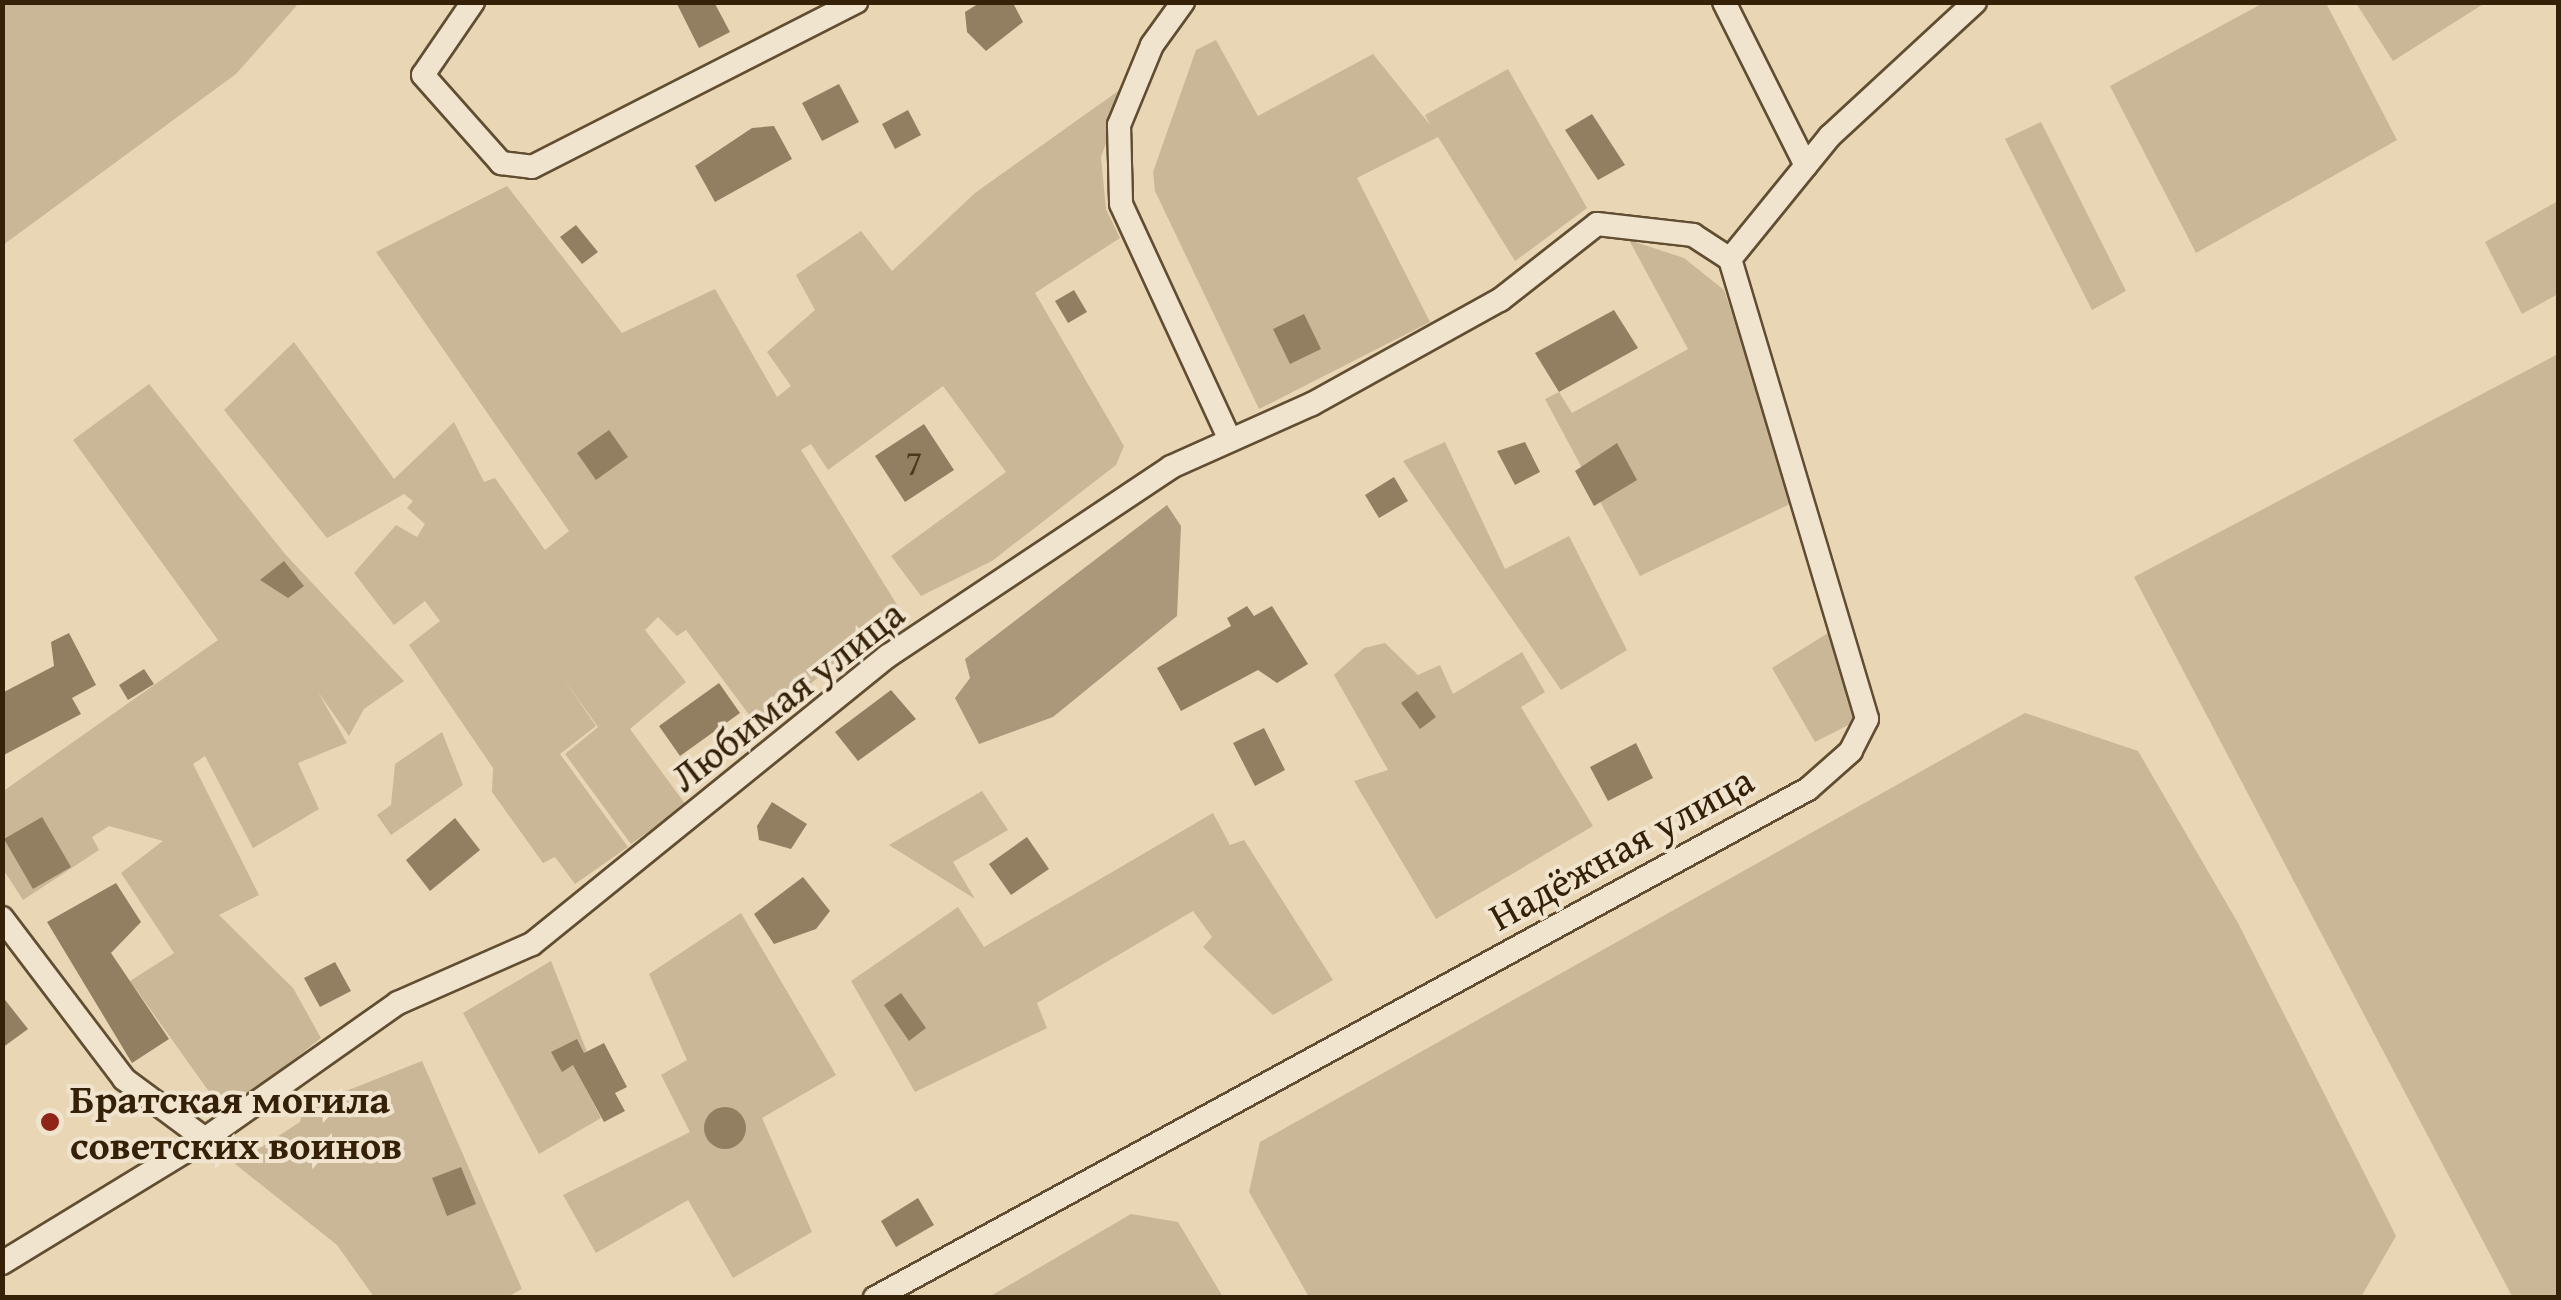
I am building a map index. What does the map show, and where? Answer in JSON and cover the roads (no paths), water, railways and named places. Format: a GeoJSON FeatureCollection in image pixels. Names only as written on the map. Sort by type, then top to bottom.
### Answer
{"type":"FeatureCollection","features":[{"type":"Feature","properties":{"kind":"street"},"geometry":{"type":"LineString","coordinates":[[473,2],[423,75],[501,163],[532,167],[856,2]]}},
{"type":"Feature","properties":{"kind":"street"},"geometry":{"type":"LineString","coordinates":[[1184,2],[1152,45],[1118,125],[1120,204],[1230,440]]}},
{"type":"Feature","properties":{"kind":"street"},"geometry":{"type":"LineString","coordinates":[[1724,2],[1806,166]]}},
{"type":"Feature","properties":{"kind":"street"},"geometry":{"type":"LineString","coordinates":[[1730,259],[1806,166],[1975,2]]}},
{"type":"Feature","properties":{"kind":"street","name":"Любимая улица"},"geometry":{"type":"LineString","coordinates":[[2,1263],[205,1139],[398,1002],[532,944],[888,656],[1171,467],[1500,300],[1597,224],[1633,232],[1693,235],[1730,259]]}},
{"type":"Feature","properties":{"kind":"street","name":"Надёжная улица"},"geometry":{"type":"LineString","coordinates":[[875,1298],[1808,789],[1851,751],[1867,718],[1730,259]]}},
{"type":"Feature","properties":{"kind":"street"},"geometry":{"type":"LineString","coordinates":[[2,918],[124,1078],[205,1139]]}},
{"type":"Feature","properties":{"kind":"place","name":"Братская могила советских воинов"},"geometry":{"type":"Point","coordinates":[50,1122]}}]}
